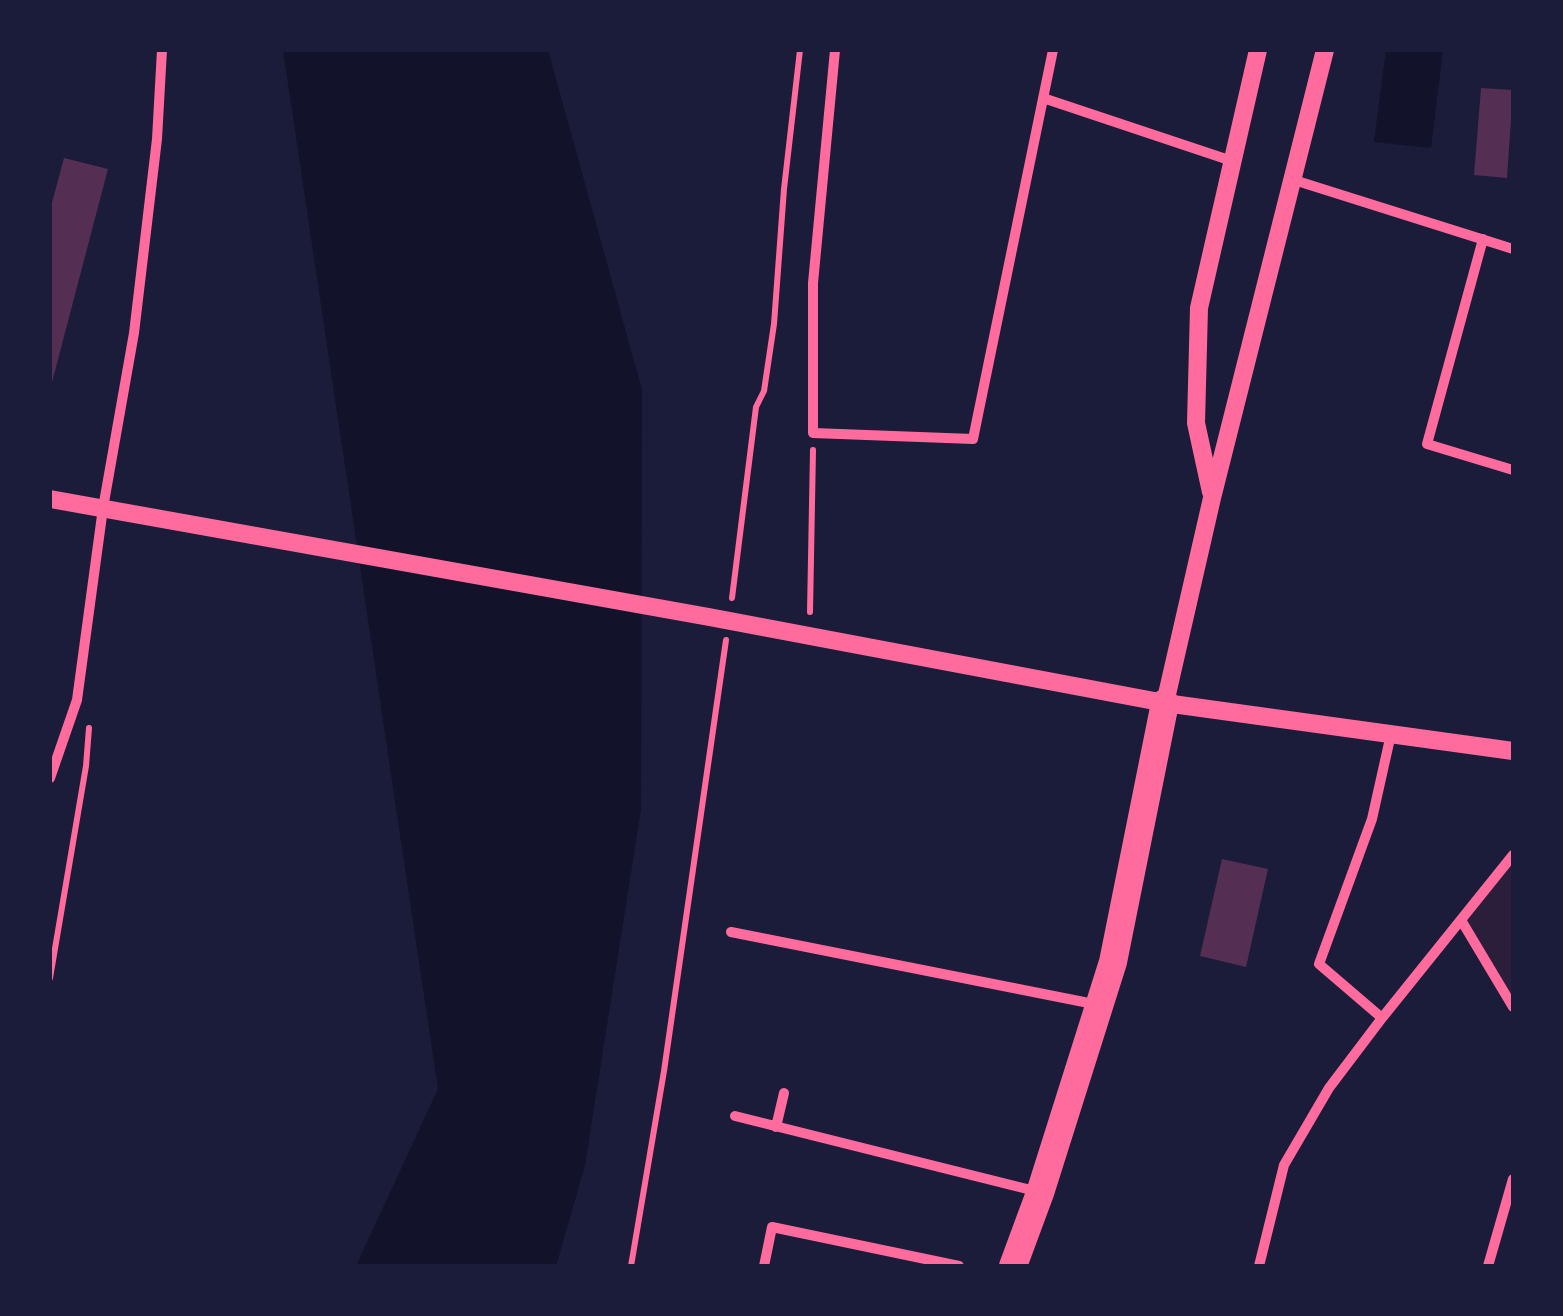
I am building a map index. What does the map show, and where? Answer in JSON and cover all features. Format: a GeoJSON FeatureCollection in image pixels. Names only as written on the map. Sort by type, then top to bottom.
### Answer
{"type":"FeatureCollection","features":[{"type":"Feature","properties":{"kind":"highway"},"geometry":{"type":"LineString","coordinates":[[1013,1266],[1114,962],[1165,704]]}},
{"type":"Feature","properties":{"kind":"street"},"geometry":{"type":"LineString","coordinates":[[50,778],[77,700],[103,508],[134,334],[157,138],[162,50]]}},
{"type":"Feature","properties":{"kind":"street"},"geometry":{"type":"LineString","coordinates":[[836,50],[813,283],[813,433],[972,439],[1053,50]]}},
{"type":"Feature","properties":{"kind":"street"},"geometry":{"type":"LineString","coordinates":[[1212,498],[1196,423],[1199,308],[1258,50]]}},
{"type":"Feature","properties":{"kind":"street"},"geometry":{"type":"LineString","coordinates":[[1165,704],[1212,498],[1325,50]]}},
{"type":"Feature","properties":{"kind":"street"},"geometry":{"type":"LineString","coordinates":[[1043,98],[1232,160]]}},
{"type":"Feature","properties":{"kind":"street"},"geometry":{"type":"LineString","coordinates":[[1294,180],[1513,249]]}},
{"type":"Feature","properties":{"kind":"street"},"geometry":{"type":"LineString","coordinates":[[1483,240],[1428,444],[1513,470]]}},
{"type":"Feature","properties":{"kind":"street"},"geometry":{"type":"LineString","coordinates":[[50,499],[709,617],[1165,704],[1513,751]]}},
{"type":"Feature","properties":{"kind":"street"},"geometry":{"type":"LineString","coordinates":[[1382,1018],[1319,964],[1372,819],[1392,734]]}},
{"type":"Feature","properties":{"kind":"street"},"geometry":{"type":"LineString","coordinates":[[1260,1266],[1284,1165],[1330,1088],[1513,855]]}},
{"type":"Feature","properties":{"kind":"street"},"geometry":{"type":"LineString","coordinates":[[1461,920],[1513,1007]]}},
{"type":"Feature","properties":{"kind":"street"},"geometry":{"type":"LineString","coordinates":[[731,932],[1100,1005]]}},
{"type":"Feature","properties":{"kind":"street"},"geometry":{"type":"LineString","coordinates":[[776,1126],[784,1092]]}},
{"type":"Feature","properties":{"kind":"street"},"geometry":{"type":"LineString","coordinates":[[735,1116],[1040,1193]]}},
{"type":"Feature","properties":{"kind":"street"},"geometry":{"type":"LineString","coordinates":[[1488,1266],[1513,1179]]}},
{"type":"Feature","properties":{"kind":"street"},"geometry":{"type":"LineString","coordinates":[[764,1266],[772,1227],[959,1266]]}},
{"type":"Feature","properties":{"kind":"path"},"geometry":{"type":"LineString","coordinates":[[631,1266],[666,1055],[756,408],[764,390],[774,324],[800,50]]}},
{"type":"Feature","properties":{"kind":"path"},"geometry":{"type":"LineString","coordinates":[[806,635],[812,602],[813,433]]}},
{"type":"Feature","properties":{"kind":"path"},"geometry":{"type":"LineString","coordinates":[[50,978],[90,732],[77,700]]}},
{"type":"Feature","properties":{"kind":"shaded area"},"geometry":{"type":"Polygon","coordinates":[[[283,50],[548,50],[642,390],[641,809],[585,1165],[556,1266],[356,1266],[438,1089],[283,50]]]}},
{"type":"Feature","properties":{"kind":"shaded area"},"geometry":{"type":"Polygon","coordinates":[[[1386,50],[1443,50],[1431,148],[1374,142],[1386,50]]]}},
{"type":"Feature","properties":{"kind":"shaded area"},"geometry":{"type":"Polygon","coordinates":[[[1513,855],[1513,1007],[1461,920],[1513,855]]]}},
{"type":"Feature","properties":{"kind":"building"},"geometry":{"type":"Polygon","coordinates":[[[1481,88],[1513,90],[1507,178],[1474,175],[1481,88]]]}},
{"type":"Feature","properties":{"kind":"building"},"geometry":{"type":"Polygon","coordinates":[[[64,158],[108,169],[51,386],[50,210],[64,158]]]}},
{"type":"Feature","properties":{"kind":"building"},"geometry":{"type":"Polygon","coordinates":[[[1222,859],[1268,869],[1246,967],[1200,956],[1222,859]]]}}]}
